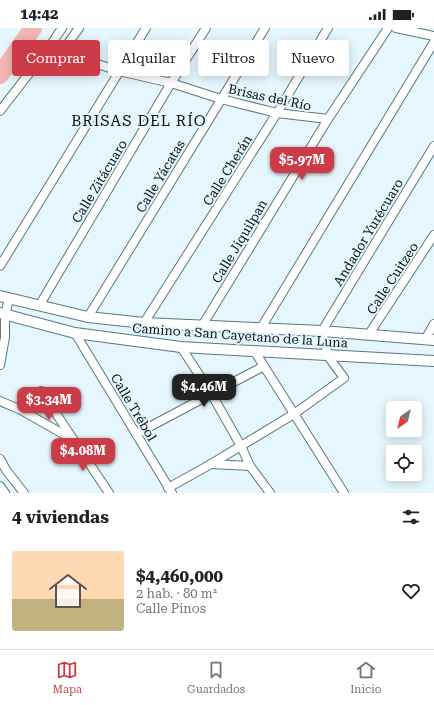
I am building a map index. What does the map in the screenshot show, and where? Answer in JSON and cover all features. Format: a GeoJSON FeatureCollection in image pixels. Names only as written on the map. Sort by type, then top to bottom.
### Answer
{"type":"FeatureCollection","features":[{"type":"Feature","properties":{"kind":"street"},"geometry":{"type":"LineString","coordinates":[[0,111],[48,49],[62,28]]}},
{"type":"Feature","properties":{"kind":"street","name":"Brisas del Río"},"geometry":{"type":"LineString","coordinates":[[80,28],[69,42],[72,50],[85,60],[108,67]]}},
{"type":"Feature","properties":{"kind":"street"},"geometry":{"type":"LineString","coordinates":[[138,40],[146,28]]}},
{"type":"Feature","properties":{"kind":"street","name":"Calle Zitácuaro"},"geometry":{"type":"LineString","coordinates":[[39,306],[171,83],[206,28]]}},
{"type":"Feature","properties":{"kind":"street","name":"Calle Yácatas"},"geometry":{"type":"LineString","coordinates":[[88,317],[265,28]]}},
{"type":"Feature","properties":{"kind":"street","name":"Calle Cherán"},"geometry":{"type":"LineString","coordinates":[[144,323],[277,113],[328,28]]}},
{"type":"Feature","properties":{"kind":"street","name":"Calle Jiquilpan"},"geometry":{"type":"LineString","coordinates":[[202,326],[328,119],[388,28]]}},
{"type":"Feature","properties":{"kind":"street"},"geometry":{"type":"LineString","coordinates":[[396,28],[434,36]]}},
{"type":"Feature","properties":{"kind":"street"},"geometry":{"type":"LineString","coordinates":[[261,328],[434,42]]}},
{"type":"Feature","properties":{"kind":"street"},"geometry":{"type":"LineString","coordinates":[[0,266],[116,76]]}},
{"type":"Feature","properties":{"kind":"street","name":"Brisas del Río"},"geometry":{"type":"LineString","coordinates":[[141,76],[277,113],[328,119]]}},
{"type":"Feature","properties":{"kind":"street","name":"Andador Yurécuaro"},"geometry":{"type":"LineString","coordinates":[[322,331],[434,146]]}},
{"type":"Feature","properties":{"kind":"street","name":"Calle Cuitzeo"},"geometry":{"type":"LineString","coordinates":[[369,334],[434,235]]}},
{"type":"Feature","properties":{"kind":"street"},"geometry":{"type":"LineString","coordinates":[[0,365],[5,298]]}},
{"type":"Feature","properties":{"kind":"street","name":"Camino a San Cayetano de la Luna"},"geometry":{"type":"LineString","coordinates":[[5,298],[88,317],[144,323],[322,331],[429,340]]}},
{"type":"Feature","properties":{"kind":"street","name":"Camino a San Cayetano de la Luna"},"geometry":{"type":"LineString","coordinates":[[3,314],[75,333],[181,347],[434,361]]}},
{"type":"Feature","properties":{"kind":"street"},"geometry":{"type":"LineString","coordinates":[[429,340],[434,324]]}},
{"type":"Feature","properties":{"kind":"street"},"geometry":{"type":"LineString","coordinates":[[170,490],[294,414],[344,378],[328,356],[322,331]]}},
{"type":"Feature","properties":{"kind":"street","name":"Calle Trébol"},"geometry":{"type":"LineString","coordinates":[[75,333],[170,490]]}},
{"type":"Feature","properties":{"kind":"street"},"geometry":{"type":"LineString","coordinates":[[181,347],[211,393],[241,446],[250,466],[270,493]]}},
{"type":"Feature","properties":{"kind":"street"},"geometry":{"type":"LineString","coordinates":[[255,352],[344,493]]}},
{"type":"Feature","properties":{"kind":"street"},"geometry":{"type":"LineString","coordinates":[[136,434],[264,366]]}},
{"type":"Feature","properties":{"kind":"street"},"geometry":{"type":"LineString","coordinates":[[41,390],[110,493]]}},
{"type":"Feature","properties":{"kind":"street"},"geometry":{"type":"LineString","coordinates":[[0,402],[21,410],[74,440]]}},
{"type":"Feature","properties":{"kind":"street"},"geometry":{"type":"LineString","coordinates":[[0,459],[6,470],[24,493]]}},
{"type":"Feature","properties":{"kind":"street"},"geometry":{"type":"LineString","coordinates":[[211,464],[250,466]]}},
{"type":"Feature","properties":{"kind":"street"},"geometry":{"type":"LineString","coordinates":[[0,486],[5,493]]}},
{"type":"Feature","properties":{"kind":"waterway"},"geometry":{"type":"LineString","coordinates":[[0,75],[33,28]]}},
{"type":"Feature","properties":{"kind":"district","name":"BRISAS DEL RÍO"},"geometry":{"type":"Point","coordinates":[139,121]}}]}
